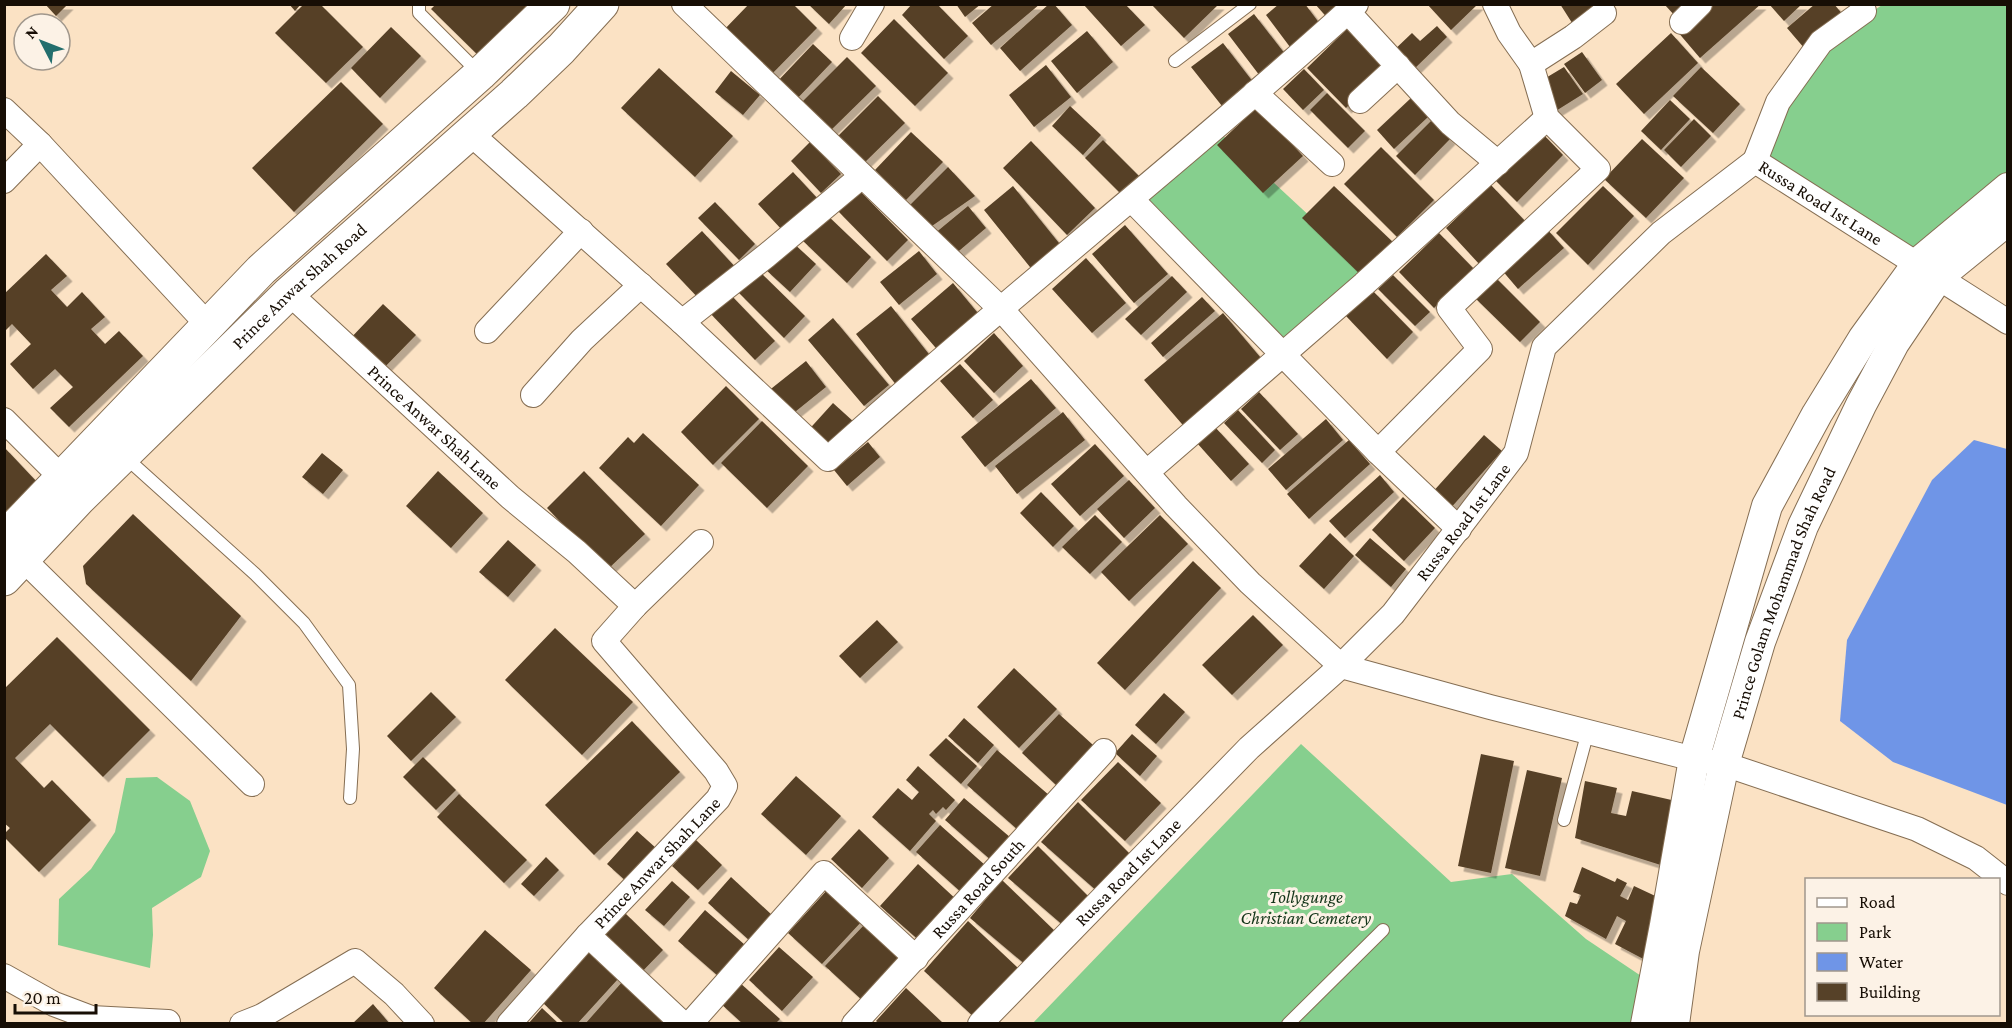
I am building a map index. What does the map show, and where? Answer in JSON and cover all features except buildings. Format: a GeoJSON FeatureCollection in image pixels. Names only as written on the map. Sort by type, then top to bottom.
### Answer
{"type":"FeatureCollection","features":[{"type":"Feature","properties":{"kind":"main road","name":"Prince Anwar Shah Road"},"geometry":{"type":"LineString","coordinates":[[11,559],[62,478],[261,270],[480,74],[553,4]]}},
{"type":"Feature","properties":{"kind":"main road","name":"Prince Anwar Shah Road"},"geometry":{"type":"LineString","coordinates":[[11,559],[123,455],[295,288],[471,134],[561,49],[602,4]]}},
{"type":"Feature","properties":{"kind":"main road"},"geometry":{"type":"LineString","coordinates":[[274,260],[295,288]]}},
{"type":"Feature","properties":{"kind":"street"},"geometry":{"type":"LineString","coordinates":[[684,4],[1002,310],[1176,506],[1250,583],[1341,666],[1490,708],[1694,759],[1724,764],[1917,829],[1976,858],[2000,878]]}},
{"type":"Feature","properties":{"kind":"street"},"geometry":{"type":"LineString","coordinates":[[852,38],[872,4]]}},
{"type":"Feature","properties":{"kind":"street"},"geometry":{"type":"LineString","coordinates":[[1378,452],[1480,349],[1449,308],[1598,169],[1547,118],[1531,64],[1509,33],[1495,4]]}},
{"type":"Feature","properties":{"kind":"street"},"geometry":{"type":"LineString","coordinates":[[1682,22],[1700,4]]}},
{"type":"Feature","properties":{"kind":"street"},"geometry":{"type":"LineString","coordinates":[[471,134],[682,322],[828,459],[906,388],[1132,200],[1352,8],[1398,66],[1450,123],[1498,163]]}},
{"type":"Feature","properties":{"kind":"street"},"geometry":{"type":"LineString","coordinates":[[1755,161],[1778,102],[1821,42],[1864,11]]}},
{"type":"Feature","properties":{"kind":"street"},"geometry":{"type":"LineString","coordinates":[[1531,64],[1573,37],[1604,13]]}},
{"type":"Feature","properties":{"kind":"street"},"geometry":{"type":"LineString","coordinates":[[1359,101],[1398,66]]}},
{"type":"Feature","properties":{"kind":"street"},"geometry":{"type":"LineString","coordinates":[[1255,93],[1332,164]]}},
{"type":"Feature","properties":{"kind":"street"},"geometry":{"type":"LineString","coordinates":[[4,110],[40,144],[208,325]]}},
{"type":"Feature","properties":{"kind":"street"},"geometry":{"type":"LineString","coordinates":[[1147,472],[1284,355],[1547,118]]}},
{"type":"Feature","properties":{"kind":"street"},"geometry":{"type":"LineString","coordinates":[[4,181],[40,144]]}},
{"type":"Feature","properties":{"kind":"street","name":"Russa Road 1st Lane"},"geometry":{"type":"LineString","coordinates":[[980,1023],[1249,748],[1341,666],[1393,614],[1516,453],[1544,347],[1661,233],[1755,161],[1929,270],[2007,322]]}},
{"type":"Feature","properties":{"kind":"street"},"geometry":{"type":"LineString","coordinates":[[682,322],[766,256],[861,176]]}},
{"type":"Feature","properties":{"kind":"street"},"geometry":{"type":"LineString","coordinates":[[1646,1023],[1694,759],[1767,506],[1817,414],[1863,339],[2007,189]]}},
{"type":"Feature","properties":{"kind":"street"},"geometry":{"type":"LineString","coordinates":[[1132,200],[1378,452],[1459,529]]}},
{"type":"Feature","properties":{"kind":"street","name":"Prince Golam Mohammad Shah Road"},"geometry":{"type":"LineString","coordinates":[[1674,1023],[1684,951],[1724,764],[1760,642],[1803,526],[1929,270],[2007,220]]}},
{"type":"Feature","properties":{"kind":"street"},"geometry":{"type":"LineString","coordinates":[[487,331],[581,231]]}},
{"type":"Feature","properties":{"kind":"street"},"geometry":{"type":"LineString","coordinates":[[534,395],[582,340],[640,285]]}},
{"type":"Feature","properties":{"kind":"street","name":"Prince Anwar Shah Lane"},"geometry":{"type":"LineString","coordinates":[[295,288],[510,497],[577,552],[635,606],[604,641],[716,771],[725,786],[718,799],[588,935],[508,1023]]}},
{"type":"Feature","properties":{"kind":"street"},"geometry":{"type":"LineString","coordinates":[[4,420],[62,478]]}},
{"type":"Feature","properties":{"kind":"street"},"geometry":{"type":"LineString","coordinates":[[635,606],[701,542]]}},
{"type":"Feature","properties":{"kind":"street"},"geometry":{"type":"LineString","coordinates":[[11,559],[39,573],[252,784]]}},
{"type":"Feature","properties":{"kind":"street","name":"Russa Road South"},"geometry":{"type":"LineString","coordinates":[[854,1023],[1104,751]]}},
{"type":"Feature","properties":{"kind":"street"},"geometry":{"type":"LineString","coordinates":[[690,1023],[824,873],[916,958]]}},
{"type":"Feature","properties":{"kind":"street"},"geometry":{"type":"LineString","coordinates":[[588,935],[683,1023]]}},
{"type":"Feature","properties":{"kind":"street"},"geometry":{"type":"LineString","coordinates":[[242,1023],[262,1016],[355,961],[394,994],[421,1023]]}},
{"type":"Feature","properties":{"kind":"street"},"geometry":{"type":"LineString","coordinates":[[4,976],[54,1004],[91,1018],[168,1022]]}},
{"type":"Feature","properties":{"kind":"lane"},"geometry":{"type":"LineString","coordinates":[[419,4],[419,13],[480,74]]}},
{"type":"Feature","properties":{"kind":"lane"},"geometry":{"type":"LineString","coordinates":[[1175,61],[1250,4]]}},
{"type":"Feature","properties":{"kind":"lane"},"geometry":{"type":"LineString","coordinates":[[123,455],[255,574],[304,623],[349,685],[353,749],[350,798]]}},
{"type":"Feature","properties":{"kind":"lane"},"geometry":{"type":"LineString","coordinates":[[1564,820],[1588,731]]}},
{"type":"Feature","properties":{"kind":"lane"},"geometry":{"type":"LineString","coordinates":[[1288,1023],[1383,930]]}},
{"type":"Feature","properties":{"kind":"green space"},"geometry":{"type":"Polygon","coordinates":[[[1882,5],[2007,5],[2007,234],[1953,273],[1763,154],[1823,45],[1882,5]]]}},
{"type":"Feature","properties":{"kind":"green space"},"geometry":{"type":"Polygon","coordinates":[[[1221,134],[1369,271],[1283,346],[1140,199],[1221,134]]]}},
{"type":"Feature","properties":{"kind":"green space","name":"Tollygunge Christian Cemetery"},"geometry":{"type":"Polygon","coordinates":[[[1301,744],[1451,882],[1512,874],[1586,939],[1662,990],[1660,1023],[1032,1024],[1301,744]]]}},
{"type":"Feature","properties":{"kind":"green space"},"geometry":{"type":"Polygon","coordinates":[[[157,777],[190,801],[210,851],[201,877],[152,908],[153,935],[150,968],[58,945],[59,899],[91,869],[115,832],[126,778],[157,777]]]}},
{"type":"Feature","properties":{"kind":"water"},"geometry":{"type":"Polygon","coordinates":[[[1974,440],[2007,449],[2007,805],[1893,762],[1840,721],[1847,640],[1932,480],[1974,440]]]}}]}
